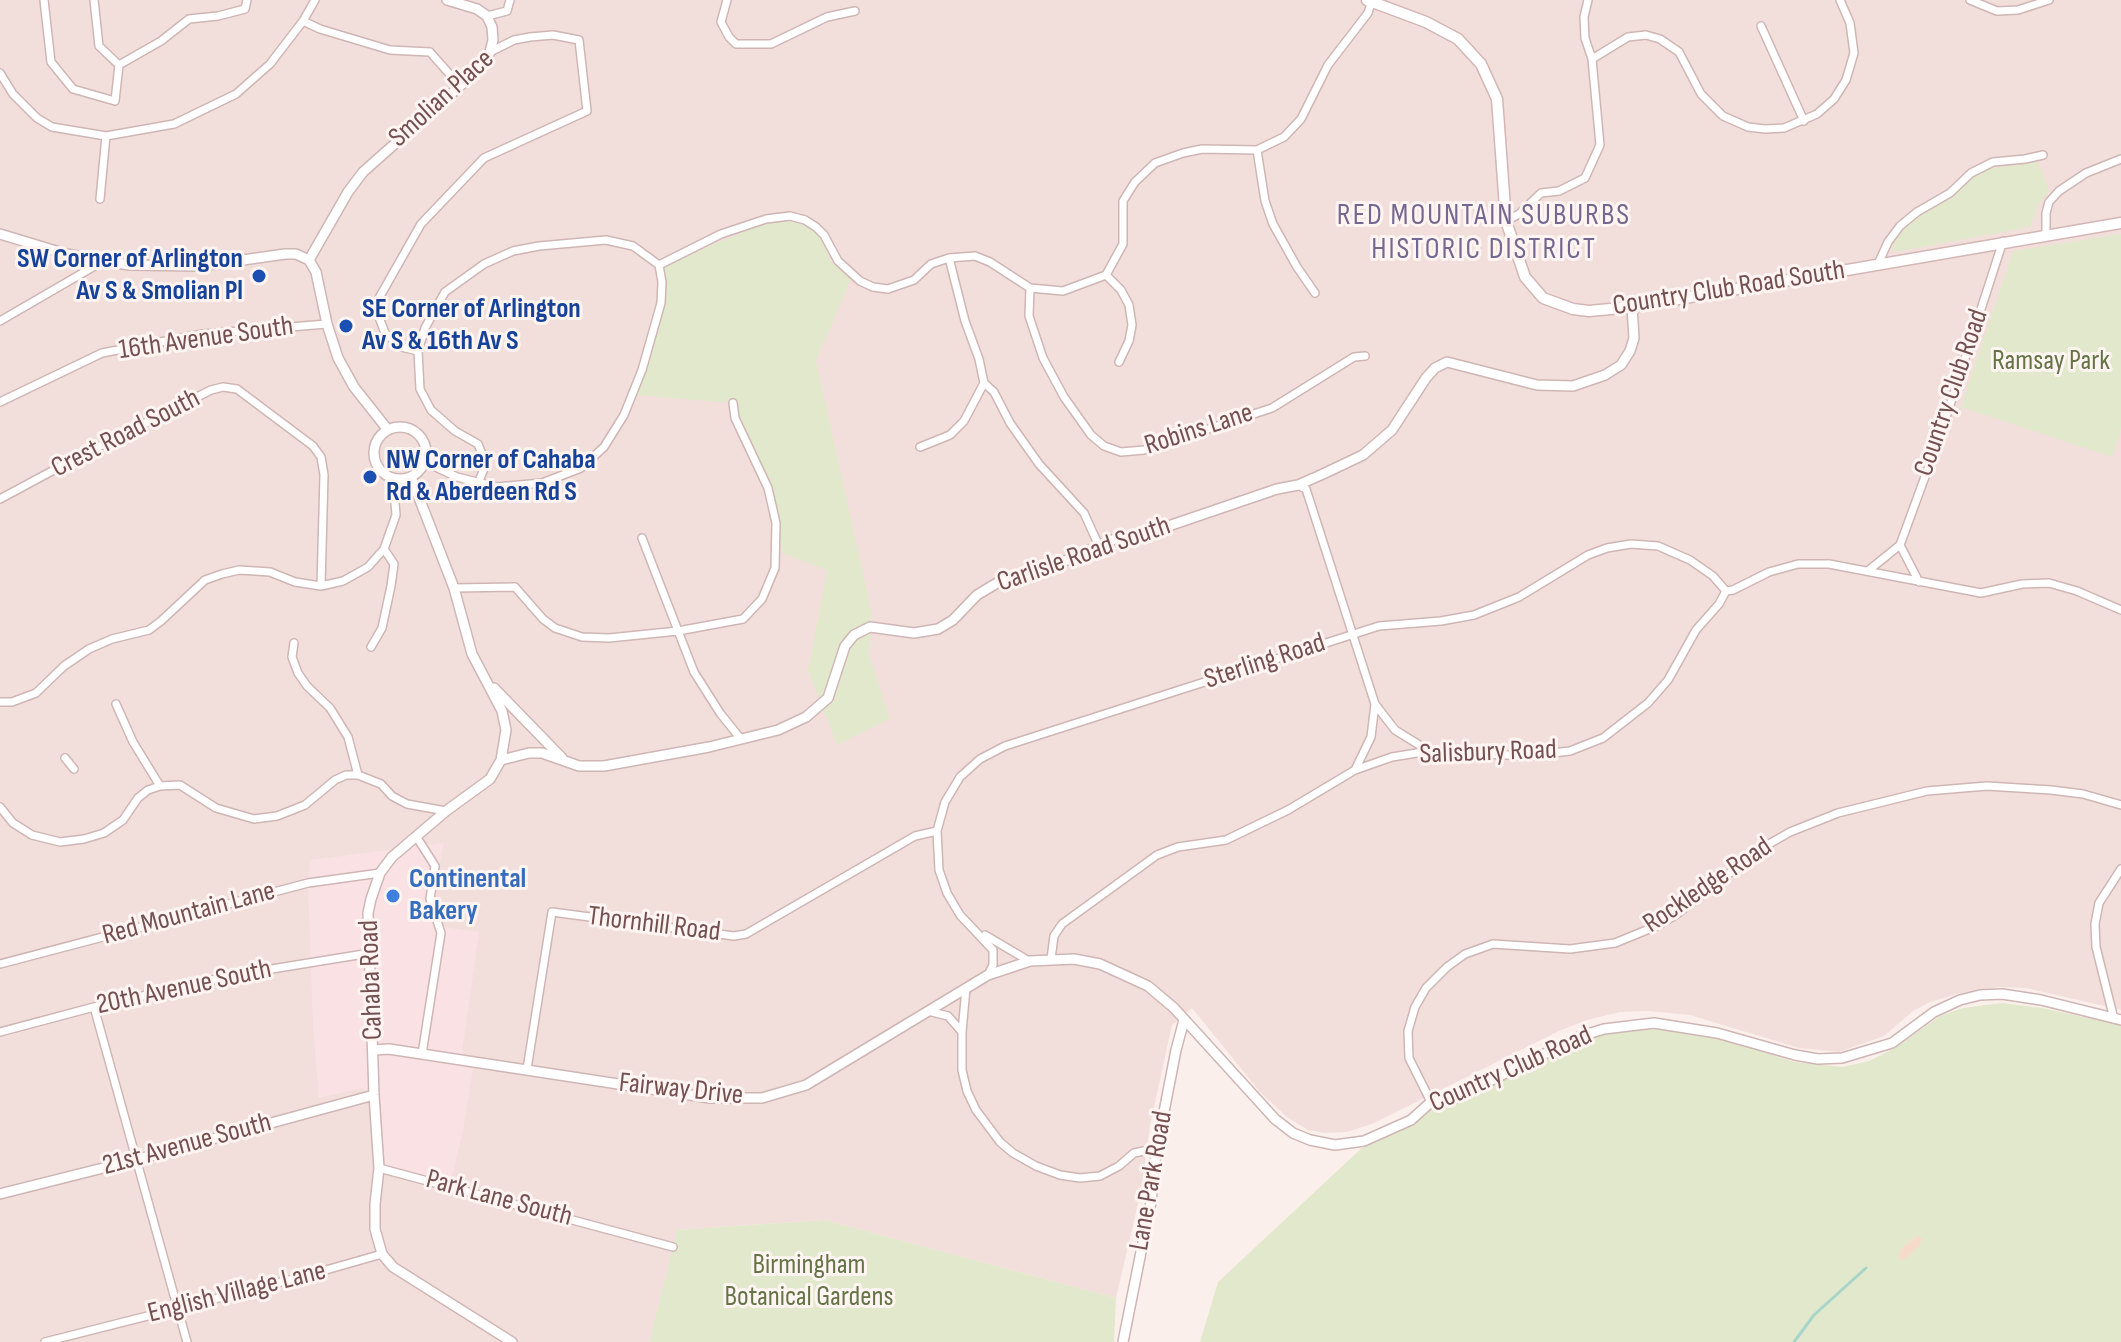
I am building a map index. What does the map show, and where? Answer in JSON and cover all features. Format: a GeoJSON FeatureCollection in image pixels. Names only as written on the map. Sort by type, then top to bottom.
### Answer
{"type":"FeatureCollection","features":[{"type":"Feature","properties":{"kind":"main road","name":"Country Club Road South"},"geometry":{"type":"LineString","coordinates":[[1370,1],[1426,22],[1458,39],[1481,64],[1497,99],[1506,221],[1525,277],[1543,298],[1573,309],[1589,311],[1632,307],[2121,223]]}},
{"type":"Feature","properties":{"kind":"street"},"geometry":{"type":"LineString","coordinates":[[44,0],[51,62],[73,89],[115,101],[119,65]]}},
{"type":"Feature","properties":{"kind":"street"},"geometry":{"type":"LineString","coordinates":[[94,0],[99,46],[119,65]]}},
{"type":"Feature","properties":{"kind":"street"},"geometry":{"type":"LineString","coordinates":[[119,65],[161,41],[189,19],[245,9],[247,0]]}},
{"type":"Feature","properties":{"kind":"street"},"geometry":{"type":"LineString","coordinates":[[0,73],[13,94],[37,118],[52,127],[106,136],[174,124],[236,94],[270,64],[315,0]]}},
{"type":"Feature","properties":{"kind":"street"},"geometry":{"type":"LineString","coordinates":[[447,0],[477,9],[487,16],[492,27],[490,52]]}},
{"type":"Feature","properties":{"kind":"street"},"geometry":{"type":"LineString","coordinates":[[487,16],[507,11],[510,0]]}},
{"type":"Feature","properties":{"kind":"street"},"geometry":{"type":"LineString","coordinates":[[727,0],[721,22],[736,44],[771,44],[827,17],[855,11]]}},
{"type":"Feature","properties":{"kind":"street"},"geometry":{"type":"LineString","coordinates":[[1506,221],[1519,214],[1541,193],[1559,191],[1577,184],[1591,168],[1600,145],[1592,59],[1585,38],[1584,17],[1588,0]]}},
{"type":"Feature","properties":{"kind":"street"},"geometry":{"type":"LineString","coordinates":[[1592,59],[1628,37],[1646,35],[1660,39],[1679,52],[1701,94],[1723,116],[1748,127],[1784,128],[1817,114],[1834,99],[1846,80],[1854,53],[1850,23],[1840,0]]}},
{"type":"Feature","properties":{"kind":"street"},"geometry":{"type":"LineString","coordinates":[[1970,0],[1997,11],[2018,10],[2049,0]]}},
{"type":"Feature","properties":{"kind":"street"},"geometry":{"type":"LineString","coordinates":[[659,265],[721,234],[766,219],[790,216],[816,227],[838,261],[860,281],[873,287],[888,289],[914,280],[931,264],[949,258],[978,257],[1030,288],[1063,291],[1106,275],[1123,244],[1123,201],[1135,182],[1155,163],[1202,149],[1257,150],[1284,137],[1301,119],[1328,65],[1368,13],[1370,1]]}},
{"type":"Feature","properties":{"kind":"street"},"geometry":{"type":"LineString","coordinates":[[303,21],[390,50],[430,52],[460,86]]}},
{"type":"Feature","properties":{"kind":"street"},"geometry":{"type":"LineString","coordinates":[[1761,26],[1804,121]]}},
{"type":"Feature","properties":{"kind":"street","name":"Smolian Place"},"geometry":{"type":"LineString","coordinates":[[309,260],[363,172],[460,86],[483,64],[490,52],[514,40],[530,37],[553,35],[579,40],[587,111],[484,158],[421,224],[379,298],[377,312],[385,333],[401,347],[418,351]]}},
{"type":"Feature","properties":{"kind":"street"},"geometry":{"type":"LineString","coordinates":[[100,199],[106,136]]}},
{"type":"Feature","properties":{"kind":"street"},"geometry":{"type":"LineString","coordinates":[[1257,150],[1265,201],[1273,224],[1315,293]]}},
{"type":"Feature","properties":{"kind":"street"},"geometry":{"type":"LineString","coordinates":[[1878,264],[1900,226],[1950,193],[1971,173],[1993,162],[2043,155]]}},
{"type":"Feature","properties":{"kind":"street"},"geometry":{"type":"LineString","coordinates":[[2046,234],[2049,202],[2059,191],[2086,173],[2121,159]]}},
{"type":"Feature","properties":{"kind":"street"},"geometry":{"type":"LineString","coordinates":[[0,234],[66,254],[129,265],[201,266],[285,254],[296,254],[309,260],[316,272],[338,358],[354,387],[388,430]]}},
{"type":"Feature","properties":{"kind":"street"},"geometry":{"type":"LineString","coordinates":[[425,462],[457,477],[497,487],[542,483],[581,468],[604,447],[624,415],[642,370],[661,303],[659,265],[633,246],[606,240],[539,246],[513,251],[484,264],[445,292],[425,328],[418,351],[420,389],[431,410],[455,431],[478,444],[486,464],[479,481]]}},
{"type":"Feature","properties":{"kind":"street","name":"Country Club Road"},"geometry":{"type":"LineString","coordinates":[[1900,545],[1941,433],[2003,241]]}},
{"type":"Feature","properties":{"kind":"street"},"geometry":{"type":"LineString","coordinates":[[949,258],[984,383],[994,392],[1010,423],[1039,464],[1084,513],[1099,546]]}},
{"type":"Feature","properties":{"kind":"street"},"geometry":{"type":"LineString","coordinates":[[0,321],[93,267],[97,259]]}},
{"type":"Feature","properties":{"kind":"street"},"geometry":{"type":"LineString","coordinates":[[1106,275],[1121,290],[1129,305],[1132,325],[1129,341],[1119,362]]}},
{"type":"Feature","properties":{"kind":"street","name":"Robins Lane"},"geometry":{"type":"LineString","coordinates":[[1030,288],[1029,316],[1043,358],[1064,397],[1091,435],[1104,446],[1121,452],[1144,450],[1272,408],[1354,357],[1365,356]]}},
{"type":"Feature","properties":{"kind":"street","name":"Carlisle Road South"},"geometry":{"type":"LineString","coordinates":[[501,760],[542,753],[579,766],[604,766],[709,747],[778,730],[806,717],[828,698],[845,646],[854,635],[870,627],[914,633],[938,629],[953,620],[977,595],[997,583],[1067,560],[1117,538],[1145,534],[1277,489],[1298,485],[1363,455],[1392,430],[1435,368],[1447,362],[1537,385],[1573,386],[1605,375],[1621,365],[1630,351],[1634,338],[1632,307]]}},
{"type":"Feature","properties":{"kind":"street","name":"16th Avenue South"},"geometry":{"type":"LineString","coordinates":[[0,402],[102,353],[203,334],[327,324]]}},
{"type":"Feature","properties":{"kind":"street"},"geometry":{"type":"LineString","coordinates":[[920,447],[950,435],[964,421],[984,383]]}},
{"type":"Feature","properties":{"kind":"street","name":"Crest Road South"},"geometry":{"type":"LineString","coordinates":[[0,499],[211,390],[223,387],[237,389],[313,446],[321,457],[324,475],[321,586]]}},
{"type":"Feature","properties":{"kind":"street"},"geometry":{"type":"LineString","coordinates":[[454,588],[515,587],[555,628],[582,637],[609,638],[678,631],[743,619],[762,599],[775,568],[776,523],[768,488],[735,418],[733,403]]}},
{"type":"Feature","properties":{"kind":"street"},"geometry":{"type":"LineString","coordinates":[[404,427],[419,435],[426,451],[425,462],[411,477],[393,479],[383,474],[374,457],[377,440],[388,430],[404,427]]}},
{"type":"Feature","properties":{"kind":"street"},"geometry":{"type":"LineString","coordinates":[[411,477],[454,588],[472,654],[502,711],[506,730],[501,760]]}},
{"type":"Feature","properties":{"kind":"street"},"geometry":{"type":"LineString","coordinates":[[0,702],[12,702],[36,693],[64,666],[89,649],[112,639],[149,630],[205,580],[239,570],[270,572],[295,582],[321,586],[343,581],[368,567],[384,549],[396,515],[393,479]]}},
{"type":"Feature","properties":{"kind":"street"},"geometry":{"type":"LineString","coordinates":[[1298,485],[1306,489],[1375,704],[1395,730],[1429,751]]}},
{"type":"Feature","properties":{"kind":"street"},"geometry":{"type":"LineString","coordinates":[[642,538],[702,685],[740,738]]}},
{"type":"Feature","properties":{"kind":"street","name":"Sterling Road"},"geometry":{"type":"LineString","coordinates":[[988,975],[994,959],[993,950],[960,915],[947,893],[939,870],[937,831],[945,802],[960,777],[980,759],[1005,746],[1354,633],[1379,626],[1474,615],[1519,597],[1588,555],[1607,548],[1631,544],[1658,546],[1690,560],[1713,576],[1726,591]]}},
{"type":"Feature","properties":{"kind":"street"},"geometry":{"type":"LineString","coordinates":[[1869,570],[1900,545],[1919,582]]}},
{"type":"Feature","properties":{"kind":"street"},"geometry":{"type":"LineString","coordinates":[[371,647],[382,628],[394,564],[384,549]]}},
{"type":"Feature","properties":{"kind":"street"},"geometry":{"type":"LineString","coordinates":[[1726,591],[1769,572],[1798,564],[1829,564],[1981,593],[2022,584],[2049,583],[2121,610]]}},
{"type":"Feature","properties":{"kind":"street","name":"Salisbury Road"},"geometry":{"type":"LineString","coordinates":[[1051,959],[1054,936],[1062,924],[1157,855],[1178,847],[1226,840],[1288,810],[1355,770],[1392,757],[1429,751],[1526,756],[1570,751],[1603,738],[1648,703],[1668,680],[1696,630],[1726,591]]}},
{"type":"Feature","properties":{"kind":"street"},"geometry":{"type":"LineString","coordinates":[[294,643],[292,657],[298,673],[330,708],[348,737],[358,775]]}},
{"type":"Feature","properties":{"kind":"street"},"geometry":{"type":"LineString","coordinates":[[484,677],[563,758]]}},
{"type":"Feature","properties":{"kind":"street"},"geometry":{"type":"LineString","coordinates":[[116,704],[133,742],[160,786]]}},
{"type":"Feature","properties":{"kind":"street"},"geometry":{"type":"LineString","coordinates":[[1355,770],[1371,737],[1375,704]]}},
{"type":"Feature","properties":{"kind":"street"},"geometry":{"type":"LineString","coordinates":[[65,758],[74,769]]}},
{"type":"Feature","properties":{"kind":"street","name":"Cahaba Road"},"geometry":{"type":"LineString","coordinates":[[382,1254],[375,1229],[379,1168],[368,913],[380,873],[392,857],[490,779],[501,760]]}},
{"type":"Feature","properties":{"kind":"street"},"geometry":{"type":"LineString","coordinates":[[0,807],[13,823],[32,835],[60,842],[104,833],[123,820],[138,798],[160,786],[180,785],[216,808],[254,819],[277,816],[305,805],[335,780],[346,775],[358,775],[381,784],[392,796],[407,804],[446,811]]}},
{"type":"Feature","properties":{"kind":"street","name":"Rockledge Road"},"geometry":{"type":"LineString","coordinates":[[1431,1102],[1409,1058],[1408,1031],[1415,1007],[1426,988],[1465,954],[1493,944],[1570,949],[1615,943],[1677,914],[1762,848],[1790,832],[1838,813],[1927,791],[1987,786],[2051,790],[2083,794],[2121,805]]}},
{"type":"Feature","properties":{"kind":"street","name":"Thornhill Road"},"geometry":{"type":"LineString","coordinates":[[527,1069],[552,912],[734,936],[746,934],[915,836],[937,831]]}},
{"type":"Feature","properties":{"kind":"street"},"geometry":{"type":"LineString","coordinates":[[416,836],[435,866],[430,899],[441,933],[422,1054]]}},
{"type":"Feature","properties":{"kind":"street"},"geometry":{"type":"LineString","coordinates":[[2118,1019],[2096,947],[2095,924],[2099,903],[2121,869]]}},
{"type":"Feature","properties":{"kind":"street","name":"Red Mountain Lane"},"geometry":{"type":"LineString","coordinates":[[0,964],[308,883],[380,873]]}},
{"type":"Feature","properties":{"kind":"street","name":"Sterling Road"},"geometry":{"type":"LineString","coordinates":[[976,930],[1030,961]]}},
{"type":"Feature","properties":{"kind":"street","name":"20th Avenue South"},"geometry":{"type":"LineString","coordinates":[[0,1032],[235,975],[370,953]]}},
{"type":"Feature","properties":{"kind":"street","name":"Country Club Road"},"geometry":{"type":"LineString","coordinates":[[1051,959],[1100,964],[1148,986],[1184,1020],[1275,1119],[1293,1133],[1335,1145],[1364,1141],[1411,1120],[1431,1102],[1451,1100],[1581,1036],[1604,1029],[1654,1023],[1717,1033],[1795,1055],[1830,1059],[1867,1052],[1892,1043],[1934,1012],[1980,995],[2002,994],[2041,1000],[2118,1019]]}},
{"type":"Feature","properties":{"kind":"street","name":"Fairway Drive"},"geometry":{"type":"LineString","coordinates":[[374,1050],[389,1049],[710,1098],[762,1098],[806,1085],[988,975],[1030,961],[1051,959]]}},
{"type":"Feature","properties":{"kind":"street"},"geometry":{"type":"LineString","coordinates":[[966,988],[962,1070],[976,1110],[1000,1142],[1036,1166],[1080,1178],[1100,1176],[1134,1153],[1156,1153]]}},
{"type":"Feature","properties":{"kind":"street"},"geometry":{"type":"LineString","coordinates":[[94,1007],[187,1342]]}},
{"type":"Feature","properties":{"kind":"street"},"geometry":{"type":"LineString","coordinates":[[928,1011],[948,1016],[962,1032]]}},
{"type":"Feature","properties":{"kind":"street","name":"Lane Park Road"},"geometry":{"type":"LineString","coordinates":[[1123,1342],[1151,1202],[1156,1153],[1184,1020]]}},
{"type":"Feature","properties":{"kind":"street","name":"21st Avenue South"},"geometry":{"type":"LineString","coordinates":[[0,1194],[374,1095]]}},
{"type":"Feature","properties":{"kind":"street","name":"Park Lane South"},"geometry":{"type":"LineString","coordinates":[[379,1168],[673,1247]]}},
{"type":"Feature","properties":{"kind":"street"},"geometry":{"type":"LineString","coordinates":[[382,1254],[393,1267],[512,1342]]}},
{"type":"Feature","properties":{"kind":"street","name":"English Village Lane"},"geometry":{"type":"LineString","coordinates":[[45,1342],[382,1254]]}},
{"type":"Feature","properties":{"kind":"shaded area"},"geometry":{"type":"Polygon","coordinates":[[[0,0],[2121,0],[2121,1010],[2026,988],[1999,987],[1930,1002],[1913,1011],[1884,1036],[1839,1052],[1799,1048],[1690,1015],[1620,1012],[1559,1031],[1372,1124],[1347,1132],[1324,1133],[1308,1130],[1287,1117],[1260,1092],[1192,1008],[1172,1025],[1150,1126],[1141,1191],[1116,1298],[824,1220],[677,1230],[649,1342],[0,1342],[0,0]]]}},
{"type":"Feature","properties":{"kind":"shaded area"},"geometry":{"type":"Polygon","coordinates":[[[444,843],[432,902],[443,927],[479,932],[461,1060],[474,1063],[450,1185],[379,1168],[373,1095],[361,1088],[319,1098],[313,1029],[308,883],[310,860],[444,843]]]}},
{"type":"Feature","properties":{"kind":"green space"},"geometry":{"type":"Polygon","coordinates":[[[2038,162],[2049,191],[2039,204],[2030,227],[1895,252],[1892,249],[1897,232],[1908,222],[1953,194],[1984,169],[2038,162]]]}},
{"type":"Feature","properties":{"kind":"green space"},"geometry":{"type":"Polygon","coordinates":[[[792,219],[809,225],[821,236],[831,262],[851,279],[816,361],[872,614],[869,655],[890,719],[837,745],[808,671],[827,570],[782,553],[778,516],[770,486],[733,403],[636,395],[666,304],[664,265],[770,221],[792,219]]]}},
{"type":"Feature","properties":{"kind":"green space","name":"Ramsay Park"},"geometry":{"type":"Polygon","coordinates":[[[2121,234],[2121,429],[2112,457],[1961,407],[2013,251],[2121,234]]]}},
{"type":"Feature","properties":{"kind":"green space"},"geometry":{"type":"Polygon","coordinates":[[[2002,1003],[2121,1025],[2121,1342],[1200,1342],[1218,1282],[1365,1145],[1433,1106],[1582,1040],[1605,1032],[1654,1027],[1716,1036],[1794,1062],[1843,1067],[1869,1061],[1895,1048],[1940,1016],[1963,1008],[2002,1003]]]}},
{"type":"Feature","properties":{"kind":"green space","name":"Birmingham Botanical Gardens"},"geometry":{"type":"Polygon","coordinates":[[[824,1220],[1116,1298],[1114,1342],[649,1342],[677,1230],[824,1220]]]}},
{"type":"Feature","properties":{"kind":"sand"},"geometry":{"type":"Polygon","coordinates":[[[1918,1235],[1922,1238],[1920,1245],[1904,1260],[1898,1259],[1901,1249],[1918,1235]]]}},
{"type":"Feature","properties":{"kind":"waterway"},"geometry":{"type":"LineString","coordinates":[[1794,1342],[1814,1315],[1866,1268]]}},
{"type":"Feature","properties":{"kind":"place","name":"SW Corner of Arlington Av S & Smolian Pl"},"geometry":{"type":"Point","coordinates":[259,276]}},
{"type":"Feature","properties":{"kind":"place","name":"SE Corner of Arlington Av S & 16th Av S"},"geometry":{"type":"Point","coordinates":[346,326]}},
{"type":"Feature","properties":{"kind":"place","name":"NW Corner of Cahaba Rd & Aberdeen Rd S"},"geometry":{"type":"Point","coordinates":[370,477]}},
{"type":"Feature","properties":{"kind":"place","name":"Continental Bakery"},"geometry":{"type":"Point","coordinates":[393,896]}},
{"type":"Feature","properties":{"kind":"district","name":"RED MOUNTAIN SUBURBS HISTORIC DISTRICT"},"geometry":{"type":"Point","coordinates":[1484,233]}}]}
